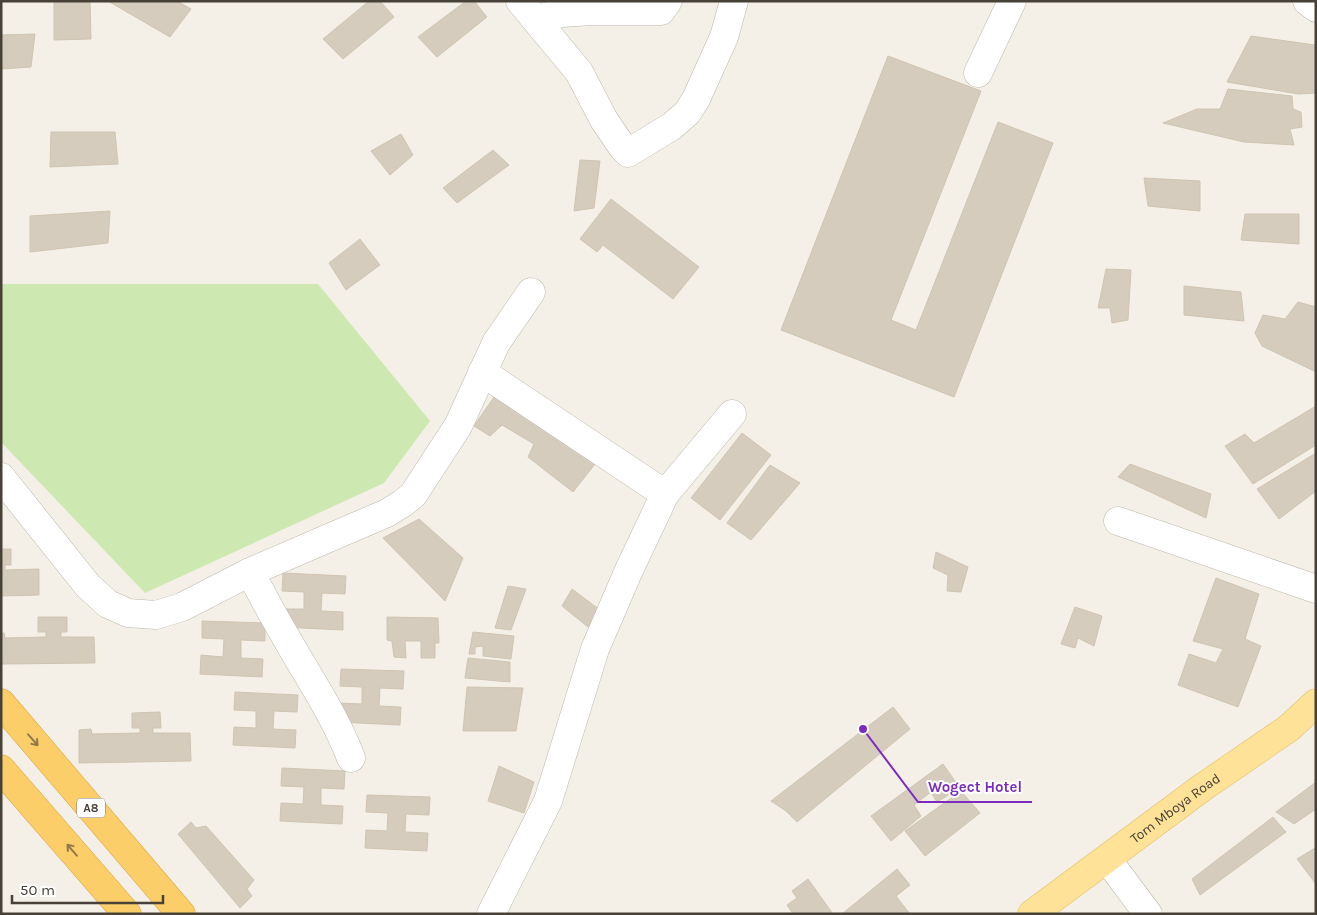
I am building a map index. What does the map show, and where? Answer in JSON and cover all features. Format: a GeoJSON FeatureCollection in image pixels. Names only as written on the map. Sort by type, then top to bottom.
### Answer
{"type":"FeatureCollection","features":[{"type":"Feature","properties":{"kind":"highway","name":"A8"},"geometry":{"type":"LineString","coordinates":[[1,703],[181,914]]}},
{"type":"Feature","properties":{"kind":"highway"},"geometry":{"type":"LineString","coordinates":[[1,769],[127,914]]}},
{"type":"Feature","properties":{"kind":"main road","name":"Tom Mboya Road"},"geometry":{"type":"LineString","coordinates":[[1032,914],[1203,787],[1288,728],[1316,703]]}},
{"type":"Feature","properties":{"kind":"street"},"geometry":{"type":"LineString","coordinates":[[528,10],[562,13],[661,11],[668,1]]}},
{"type":"Feature","properties":{"kind":"street"},"geometry":{"type":"LineString","coordinates":[[528,10],[579,72],[604,120],[626,152],[630,152],[672,126],[687,113],[696,98],[724,37],[734,1]]}},
{"type":"Feature","properties":{"kind":"street"},"geometry":{"type":"LineString","coordinates":[[1307,1],[1316,8]]}},
{"type":"Feature","properties":{"kind":"street"},"geometry":{"type":"LineString","coordinates":[[978,73],[1011,2]]}},
{"type":"Feature","properties":{"kind":"street"},"geometry":{"type":"LineString","coordinates":[[1,477],[88,586],[108,604],[128,613],[156,615],[182,606],[250,572],[387,513],[408,499],[422,483],[458,426],[500,336],[531,292]]}},
{"type":"Feature","properties":{"kind":"street"},"geometry":{"type":"LineString","coordinates":[[482,372],[665,494]]}},
{"type":"Feature","properties":{"kind":"street"},"geometry":{"type":"LineString","coordinates":[[491,914],[548,801],[595,649],[628,570],[665,494],[732,414]]}},
{"type":"Feature","properties":{"kind":"street"},"geometry":{"type":"LineString","coordinates":[[1118,521],[1316,589]]}},
{"type":"Feature","properties":{"kind":"street"},"geometry":{"type":"LineString","coordinates":[[250,572],[342,735],[351,758]]}},
{"type":"Feature","properties":{"kind":"street"},"geometry":{"type":"LineString","coordinates":[[1107,859],[1148,914]]}},
{"type":"Feature","properties":{"kind":"green space"},"geometry":{"type":"Polygon","coordinates":[[[1,284],[318,284],[430,421],[384,483],[145,593],[1,442],[1,284]]]}},
{"type":"Feature","properties":{"kind":"building"},"geometry":{"type":"Polygon","coordinates":[[[54,1],[90,1],[91,39],[54,40],[54,1]]]}},
{"type":"Feature","properties":{"kind":"building"},"geometry":{"type":"Polygon","coordinates":[[[108,1],[177,1],[191,9],[170,37],[108,1]]]}},
{"type":"Feature","properties":{"kind":"building"},"geometry":{"type":"Polygon","coordinates":[[[369,1],[380,1],[394,17],[343,59],[323,39],[369,1]]]}},
{"type":"Feature","properties":{"kind":"building"},"geometry":{"type":"Polygon","coordinates":[[[466,1],[474,1],[487,17],[437,57],[418,37],[466,1]]]}},
{"type":"Feature","properties":{"kind":"building"},"geometry":{"type":"Polygon","coordinates":[[[35,34],[31,67],[1,69],[1,35],[35,34]]]}},
{"type":"Feature","properties":{"kind":"building"},"geometry":{"type":"Polygon","coordinates":[[[1251,36],[1315,45],[1316,93],[1298,94],[1227,82],[1251,36]]]}},
{"type":"Feature","properties":{"kind":"building"},"geometry":{"type":"Polygon","coordinates":[[[888,56],[981,91],[891,320],[916,330],[998,122],[1053,143],[954,397],[781,330],[888,56]]]}},
{"type":"Feature","properties":{"kind":"building"},"geometry":{"type":"Polygon","coordinates":[[[1228,89],[1292,96],[1293,109],[1301,112],[1302,127],[1290,129],[1294,145],[1244,142],[1163,123],[1197,109],[1220,109],[1228,89]]]}},
{"type":"Feature","properties":{"kind":"building"},"geometry":{"type":"Polygon","coordinates":[[[51,132],[115,132],[118,164],[50,167],[51,132]]]}},
{"type":"Feature","properties":{"kind":"building"},"geometry":{"type":"Polygon","coordinates":[[[401,134],[413,155],[390,175],[371,151],[401,134]]]}},
{"type":"Feature","properties":{"kind":"building"},"geometry":{"type":"Polygon","coordinates":[[[493,150],[509,165],[457,203],[443,188],[493,150]]]}},
{"type":"Feature","properties":{"kind":"building"},"geometry":{"type":"Polygon","coordinates":[[[580,160],[600,161],[594,208],[574,211],[580,160]]]}},
{"type":"Feature","properties":{"kind":"building"},"geometry":{"type":"Polygon","coordinates":[[[1144,178],[1200,181],[1200,211],[1148,206],[1144,178]]]}},
{"type":"Feature","properties":{"kind":"building"},"geometry":{"type":"Polygon","coordinates":[[[611,199],[699,267],[673,299],[603,245],[597,252],[580,239],[611,199]]]}},
{"type":"Feature","properties":{"kind":"building"},"geometry":{"type":"Polygon","coordinates":[[[110,211],[108,243],[30,252],[30,216],[110,211]]]}},
{"type":"Feature","properties":{"kind":"building"},"geometry":{"type":"Polygon","coordinates":[[[1245,214],[1299,214],[1299,244],[1241,240],[1245,214]]]}},
{"type":"Feature","properties":{"kind":"building"},"geometry":{"type":"Polygon","coordinates":[[[360,239],[380,265],[346,290],[329,263],[360,239]]]}},
{"type":"Feature","properties":{"kind":"building"},"geometry":{"type":"Polygon","coordinates":[[[1106,269],[1131,270],[1128,320],[1112,323],[1110,308],[1098,308],[1106,269]]]}},
{"type":"Feature","properties":{"kind":"building"},"geometry":{"type":"Polygon","coordinates":[[[1184,286],[1241,292],[1244,321],[1184,315],[1184,286]]]}},
{"type":"Feature","properties":{"kind":"building"},"geometry":{"type":"Polygon","coordinates":[[[1298,302],[1316,307],[1316,372],[1262,346],[1255,333],[1263,315],[1285,319],[1298,302]]]}},
{"type":"Feature","properties":{"kind":"building"},"geometry":{"type":"Polygon","coordinates":[[[494,397],[595,464],[573,492],[528,457],[534,444],[502,425],[490,436],[474,426],[494,397]]]}},
{"type":"Feature","properties":{"kind":"building"},"geometry":{"type":"Polygon","coordinates":[[[1316,406],[1316,445],[1253,484],[1225,446],[1245,434],[1254,443],[1316,406]]]}},
{"type":"Feature","properties":{"kind":"building"},"geometry":{"type":"Polygon","coordinates":[[[742,433],[771,455],[720,520],[691,498],[742,433]]]}},
{"type":"Feature","properties":{"kind":"building"},"geometry":{"type":"Polygon","coordinates":[[[1316,453],[1316,491],[1279,519],[1257,489],[1316,453]]]}},
{"type":"Feature","properties":{"kind":"building"},"geometry":{"type":"Polygon","coordinates":[[[1130,464],[1211,494],[1206,518],[1118,477],[1130,464]]]}},
{"type":"Feature","properties":{"kind":"building"},"geometry":{"type":"Polygon","coordinates":[[[770,465],[800,483],[751,540],[727,523],[770,465]]]}},
{"type":"Feature","properties":{"kind":"building"},"geometry":{"type":"Polygon","coordinates":[[[419,519],[463,558],[445,601],[383,538],[419,519]]]}},
{"type":"Feature","properties":{"kind":"building"},"geometry":{"type":"Polygon","coordinates":[[[1,549],[11,549],[11,565],[5,565],[5,570],[39,569],[39,595],[1,596],[1,549]]]}},
{"type":"Feature","properties":{"kind":"building"},"geometry":{"type":"Polygon","coordinates":[[[936,552],[968,567],[961,592],[947,591],[948,575],[933,568],[936,552]]]}},
{"type":"Feature","properties":{"kind":"building"},"geometry":{"type":"Polygon","coordinates":[[[283,573],[346,576],[345,594],[322,593],[321,611],[343,612],[343,630],[281,627],[281,609],[304,609],[304,592],[282,591],[283,573]]]}},
{"type":"Feature","properties":{"kind":"building"},"geometry":{"type":"Polygon","coordinates":[[[1216,578],[1259,594],[1245,639],[1261,646],[1238,707],[1178,685],[1189,654],[1216,663],[1223,649],[1193,641],[1216,578]]]}},
{"type":"Feature","properties":{"kind":"building"},"geometry":{"type":"Polygon","coordinates":[[[508,586],[526,589],[511,630],[495,628],[508,586]]]}},
{"type":"Feature","properties":{"kind":"building"},"geometry":{"type":"Polygon","coordinates":[[[572,589],[600,610],[588,627],[562,606],[572,589]]]}},
{"type":"Feature","properties":{"kind":"building"},"geometry":{"type":"Polygon","coordinates":[[[1075,607],[1102,616],[1094,646],[1078,638],[1075,648],[1061,644],[1075,607]]]}},
{"type":"Feature","properties":{"kind":"building"},"geometry":{"type":"Polygon","coordinates":[[[38,617],[67,617],[67,632],[61,632],[61,637],[94,637],[95,663],[1,664],[1,633],[4,633],[5,638],[46,637],[46,632],[38,632],[38,617]]]}},
{"type":"Feature","properties":{"kind":"building"},"geometry":{"type":"Polygon","coordinates":[[[387,617],[438,618],[439,643],[435,643],[435,658],[421,658],[421,641],[405,641],[406,658],[394,657],[392,641],[387,640],[387,617]]]}},
{"type":"Feature","properties":{"kind":"building"},"geometry":{"type":"Polygon","coordinates":[[[202,621],[265,623],[265,641],[241,640],[241,658],[263,659],[262,677],[200,674],[201,655],[223,657],[224,639],[202,638],[202,621]]]}},
{"type":"Feature","properties":{"kind":"building"},"geometry":{"type":"Polygon","coordinates":[[[473,632],[514,636],[511,659],[483,656],[483,646],[475,647],[475,654],[469,654],[473,632]]]}},
{"type":"Feature","properties":{"kind":"building"},"geometry":{"type":"Polygon","coordinates":[[[468,658],[510,662],[510,682],[465,678],[468,658]]]}},
{"type":"Feature","properties":{"kind":"building"},"geometry":{"type":"Polygon","coordinates":[[[341,669],[404,671],[403,689],[380,688],[379,706],[401,707],[400,725],[338,722],[339,703],[362,704],[362,687],[340,686],[341,669]]]}},
{"type":"Feature","properties":{"kind":"building"},"geometry":{"type":"Polygon","coordinates":[[[467,687],[523,688],[516,731],[463,731],[467,687]]]}},
{"type":"Feature","properties":{"kind":"building"},"geometry":{"type":"Polygon","coordinates":[[[235,692],[298,695],[297,712],[274,711],[273,729],[296,730],[295,748],[233,745],[234,727],[256,728],[256,711],[234,710],[235,692]]]}},
{"type":"Feature","properties":{"kind":"building"},"geometry":{"type":"Polygon","coordinates":[[[893,707],[910,729],[797,822],[786,811],[771,801],[893,707]]]}},
{"type":"Feature","properties":{"kind":"building"},"geometry":{"type":"Polygon","coordinates":[[[160,712],[161,728],[153,728],[153,733],[190,733],[191,761],[79,763],[79,730],[91,729],[92,734],[140,733],[140,728],[132,728],[132,713],[160,712]]]}},
{"type":"Feature","properties":{"kind":"building"},"geometry":{"type":"Polygon","coordinates":[[[943,764],[960,788],[937,802],[931,792],[914,805],[921,816],[891,841],[871,816],[943,764]]]}},
{"type":"Feature","properties":{"kind":"building"},"geometry":{"type":"Polygon","coordinates":[[[499,766],[534,782],[524,813],[488,801],[499,766]]]}},
{"type":"Feature","properties":{"kind":"building"},"geometry":{"type":"Polygon","coordinates":[[[282,768],[345,771],[344,789],[321,788],[321,805],[343,806],[342,824],[280,821],[281,803],[303,804],[304,787],[281,786],[282,768]]]}},
{"type":"Feature","properties":{"kind":"building"},"geometry":{"type":"Polygon","coordinates":[[[1316,782],[1316,809],[1294,824],[1276,812],[1316,782]]]}},
{"type":"Feature","properties":{"kind":"building"},"geometry":{"type":"Polygon","coordinates":[[[961,791],[980,813],[925,856],[905,831],[961,791]]]}},
{"type":"Feature","properties":{"kind":"building"},"geometry":{"type":"Polygon","coordinates":[[[367,795],[430,797],[429,815],[406,814],[405,832],[428,833],[427,851],[365,848],[366,830],[387,831],[388,813],[366,812],[367,795]]]}},
{"type":"Feature","properties":{"kind":"building"},"geometry":{"type":"Polygon","coordinates":[[[1273,817],[1286,832],[1200,895],[1192,879],[1273,817]]]}},
{"type":"Feature","properties":{"kind":"building"},"geometry":{"type":"Polygon","coordinates":[[[191,822],[196,828],[206,826],[254,880],[247,889],[252,896],[240,908],[178,834],[191,822]]]}},
{"type":"Feature","properties":{"kind":"building"},"geometry":{"type":"Polygon","coordinates":[[[1316,849],[1316,884],[1297,859],[1316,849]]]}},
{"type":"Feature","properties":{"kind":"building"},"geometry":{"type":"Polygon","coordinates":[[[897,869],[910,885],[896,896],[910,914],[842,914],[897,869]]]}},
{"type":"Feature","properties":{"kind":"building"},"geometry":{"type":"Polygon","coordinates":[[[808,879],[833,914],[793,914],[787,905],[797,898],[792,891],[808,879]]]}},
{"type":"Feature","properties":{"kind":"place","name":"Wogect Hotel"},"geometry":{"type":"Point","coordinates":[863,729]}}]}
